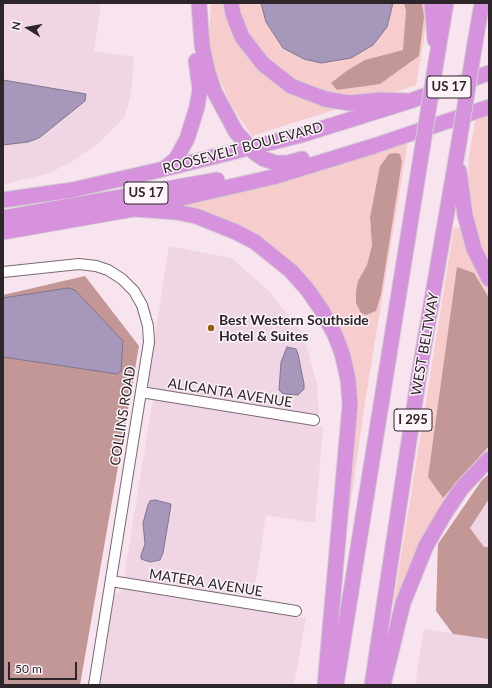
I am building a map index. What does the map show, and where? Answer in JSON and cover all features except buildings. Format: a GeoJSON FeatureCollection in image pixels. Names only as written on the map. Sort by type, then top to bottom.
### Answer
{"type":"FeatureCollection","features":[{"type":"Feature","properties":{"kind":"highway"},"geometry":{"type":"LineString","coordinates":[[199,3],[202,45],[206,69],[214,91],[236,132],[250,148],[264,159],[276,163],[288,163]]}},
{"type":"Feature","properties":{"kind":"highway"},"geometry":{"type":"LineString","coordinates":[[164,169],[176,159],[188,139],[197,107],[200,89],[192,28],[193,16],[199,3]]}},
{"type":"Feature","properties":{"kind":"highway"},"geometry":{"type":"LineString","coordinates":[[230,3],[242,37],[249,47],[270,71],[291,86],[325,99],[349,103],[410,101]]}},
{"type":"Feature","properties":{"kind":"highway"},"geometry":{"type":"LineString","coordinates":[[432,3],[438,56]]}},
{"type":"Feature","properties":{"kind":"highway","name":"I 295"},"geometry":{"type":"LineString","coordinates":[[336,685],[446,3]]}},
{"type":"Feature","properties":{"kind":"highway","name":"WEST BELTWAY"},"geometry":{"type":"LineString","coordinates":[[372,685],[420,375],[482,3]]}},
{"type":"Feature","properties":{"kind":"highway","name":"US 17"},"geometry":{"type":"LineString","coordinates":[[410,101],[489,73]]}},
{"type":"Feature","properties":{"kind":"highway","name":"US 17"},"geometry":{"type":"LineString","coordinates":[[288,163],[347,146],[489,96]]}},
{"type":"Feature","properties":{"kind":"highway","name":"ROOSEVELT BOULEVARD"},"geometry":{"type":"LineString","coordinates":[[3,200],[72,190],[164,169],[301,135],[410,101]]}},
{"type":"Feature","properties":{"kind":"highway"},"geometry":{"type":"LineString","coordinates":[[3,232],[134,209],[273,177],[374,146],[489,107]]}},
{"type":"Feature","properties":{"kind":"highway"},"geometry":{"type":"LineString","coordinates":[[458,149],[465,215],[474,249],[489,279]]}},
{"type":"Feature","properties":{"kind":"highway","name":"ROOSEVELT BOULEVARD"},"geometry":{"type":"LineString","coordinates":[[3,218],[223,179],[288,163]]}},
{"type":"Feature","properties":{"kind":"highway"},"geometry":{"type":"LineString","coordinates":[[134,209],[170,211],[196,216],[236,232],[255,242],[291,271],[307,289],[321,309],[338,341],[348,379],[350,405],[325,685]]}},
{"type":"Feature","properties":{"kind":"highway"},"geometry":{"type":"LineString","coordinates":[[383,685],[403,603],[426,546],[461,489],[489,459]]}},
{"type":"Feature","properties":{"kind":"street","name":"COLLINS ROAD"},"geometry":{"type":"LineString","coordinates":[[3,272],[79,264],[96,266],[108,270],[122,279],[134,291],[142,305],[148,326],[149,342],[94,685]]}},
{"type":"Feature","properties":{"kind":"street","name":"ALICANTA AVENUE"},"geometry":{"type":"LineString","coordinates":[[141,392],[314,420]]}},
{"type":"Feature","properties":{"kind":"street","name":"MATERA AVENUE"},"geometry":{"type":"LineString","coordinates":[[111,582],[296,611]]}},
{"type":"Feature","properties":{"kind":"shaded area"},"geometry":{"type":"Polygon","coordinates":[[[3,3],[101,3],[94,51],[134,57],[131,95],[124,118],[101,141],[73,161],[49,173],[3,185],[3,3]]]}},
{"type":"Feature","properties":{"kind":"shaded area"},"geometry":{"type":"Polygon","coordinates":[[[211,3],[226,3],[250,57],[340,108],[252,136],[230,103],[213,65],[209,36],[211,3]]]}},
{"type":"Feature","properties":{"kind":"shaded area"},"geometry":{"type":"Polygon","coordinates":[[[234,3],[261,3],[266,22],[387,27],[393,3],[425,3],[425,32],[416,85],[384,96],[351,99],[293,83],[249,40],[234,3]]]}},
{"type":"Feature","properties":{"kind":"shaded area"},"geometry":{"type":"Polygon","coordinates":[[[261,3],[393,3],[387,27],[373,45],[351,58],[321,63],[304,59],[283,48],[266,22],[261,3]]]}},
{"type":"Feature","properties":{"kind":"shaded area"},"geometry":{"type":"Polygon","coordinates":[[[404,3],[422,3],[424,17],[419,56],[380,84],[337,90],[331,83],[348,70],[365,60],[403,50],[406,11],[404,3]]]}},
{"type":"Feature","properties":{"kind":"shaded area"},"geometry":{"type":"Polygon","coordinates":[[[3,80],[86,94],[85,101],[39,138],[28,142],[3,145],[3,80]]]}},
{"type":"Feature","properties":{"kind":"shaded area"},"geometry":{"type":"Polygon","coordinates":[[[489,112],[489,271],[475,244],[468,184],[469,156],[476,117],[489,112]]]}},
{"type":"Feature","properties":{"kind":"shaded area"},"geometry":{"type":"Polygon","coordinates":[[[408,141],[365,402],[348,521],[344,520],[355,391],[299,270],[167,207],[408,141]],[[402,162],[373,199],[370,217],[372,245],[367,265],[358,281],[376,311],[381,295],[402,162]]]}},
{"type":"Feature","properties":{"kind":"shaded area"},"geometry":{"type":"Polygon","coordinates":[[[389,154],[400,154],[402,162],[381,295],[376,311],[366,315],[361,313],[356,303],[356,292],[358,281],[367,265],[372,245],[370,217],[380,166],[389,154]]]}},
{"type":"Feature","properties":{"kind":"shaded area"},"geometry":{"type":"Polygon","coordinates":[[[454,227],[461,228],[471,260],[489,286],[489,298],[443,498],[489,446],[489,448],[471,468],[398,607],[393,606],[454,227]]]}},
{"type":"Feature","properties":{"kind":"shaded area"},"geometry":{"type":"Polygon","coordinates":[[[169,246],[231,258],[269,291],[304,335],[317,385],[319,417],[157,392],[150,387],[148,381],[169,246]]]}},
{"type":"Feature","properties":{"kind":"shaded area"},"geometry":{"type":"Polygon","coordinates":[[[457,267],[474,273],[489,298],[489,446],[443,498],[428,477],[457,267]]]}},
{"type":"Feature","properties":{"kind":"shaded area"},"geometry":{"type":"Polygon","coordinates":[[[85,276],[139,346],[80,685],[3,685],[3,295],[85,276]]]}},
{"type":"Feature","properties":{"kind":"shaded area"},"geometry":{"type":"Polygon","coordinates":[[[68,288],[75,290],[123,341],[121,371],[117,374],[3,357],[3,298],[68,288]]]}},
{"type":"Feature","properties":{"kind":"shaded area"},"geometry":{"type":"Polygon","coordinates":[[[287,347],[296,349],[298,354],[304,389],[298,395],[283,394],[279,390],[281,362],[287,347]]]}},
{"type":"Feature","properties":{"kind":"shaded area"},"geometry":{"type":"Polygon","coordinates":[[[153,399],[323,427],[315,523],[266,515],[253,599],[127,580],[124,577],[153,399]]]}},
{"type":"Feature","properties":{"kind":"shaded area"},"geometry":{"type":"Polygon","coordinates":[[[489,474],[489,499],[470,528],[484,547],[489,547],[489,639],[453,634],[436,611],[438,544],[482,480],[489,474]]]}},
{"type":"Feature","properties":{"kind":"shaded area"},"geometry":{"type":"Polygon","coordinates":[[[489,499],[489,547],[484,547],[470,528],[489,499]]]}},
{"type":"Feature","properties":{"kind":"shaded area"},"geometry":{"type":"Polygon","coordinates":[[[155,500],[171,504],[163,553],[160,560],[150,562],[141,559],[145,544],[143,523],[150,501],[155,500]]]}},
{"type":"Feature","properties":{"kind":"shaded area"},"geometry":{"type":"Polygon","coordinates":[[[126,587],[306,618],[294,685],[101,685],[114,595],[126,587]]]}},
{"type":"Feature","properties":{"kind":"shaded area"},"geometry":{"type":"Polygon","coordinates":[[[424,629],[489,639],[489,685],[415,685],[424,629]]]}},
{"type":"Feature","properties":{"kind":"place","name":"Best Western Southside Hotel & Suites"},"geometry":{"type":"Point","coordinates":[211,328]}}]}
